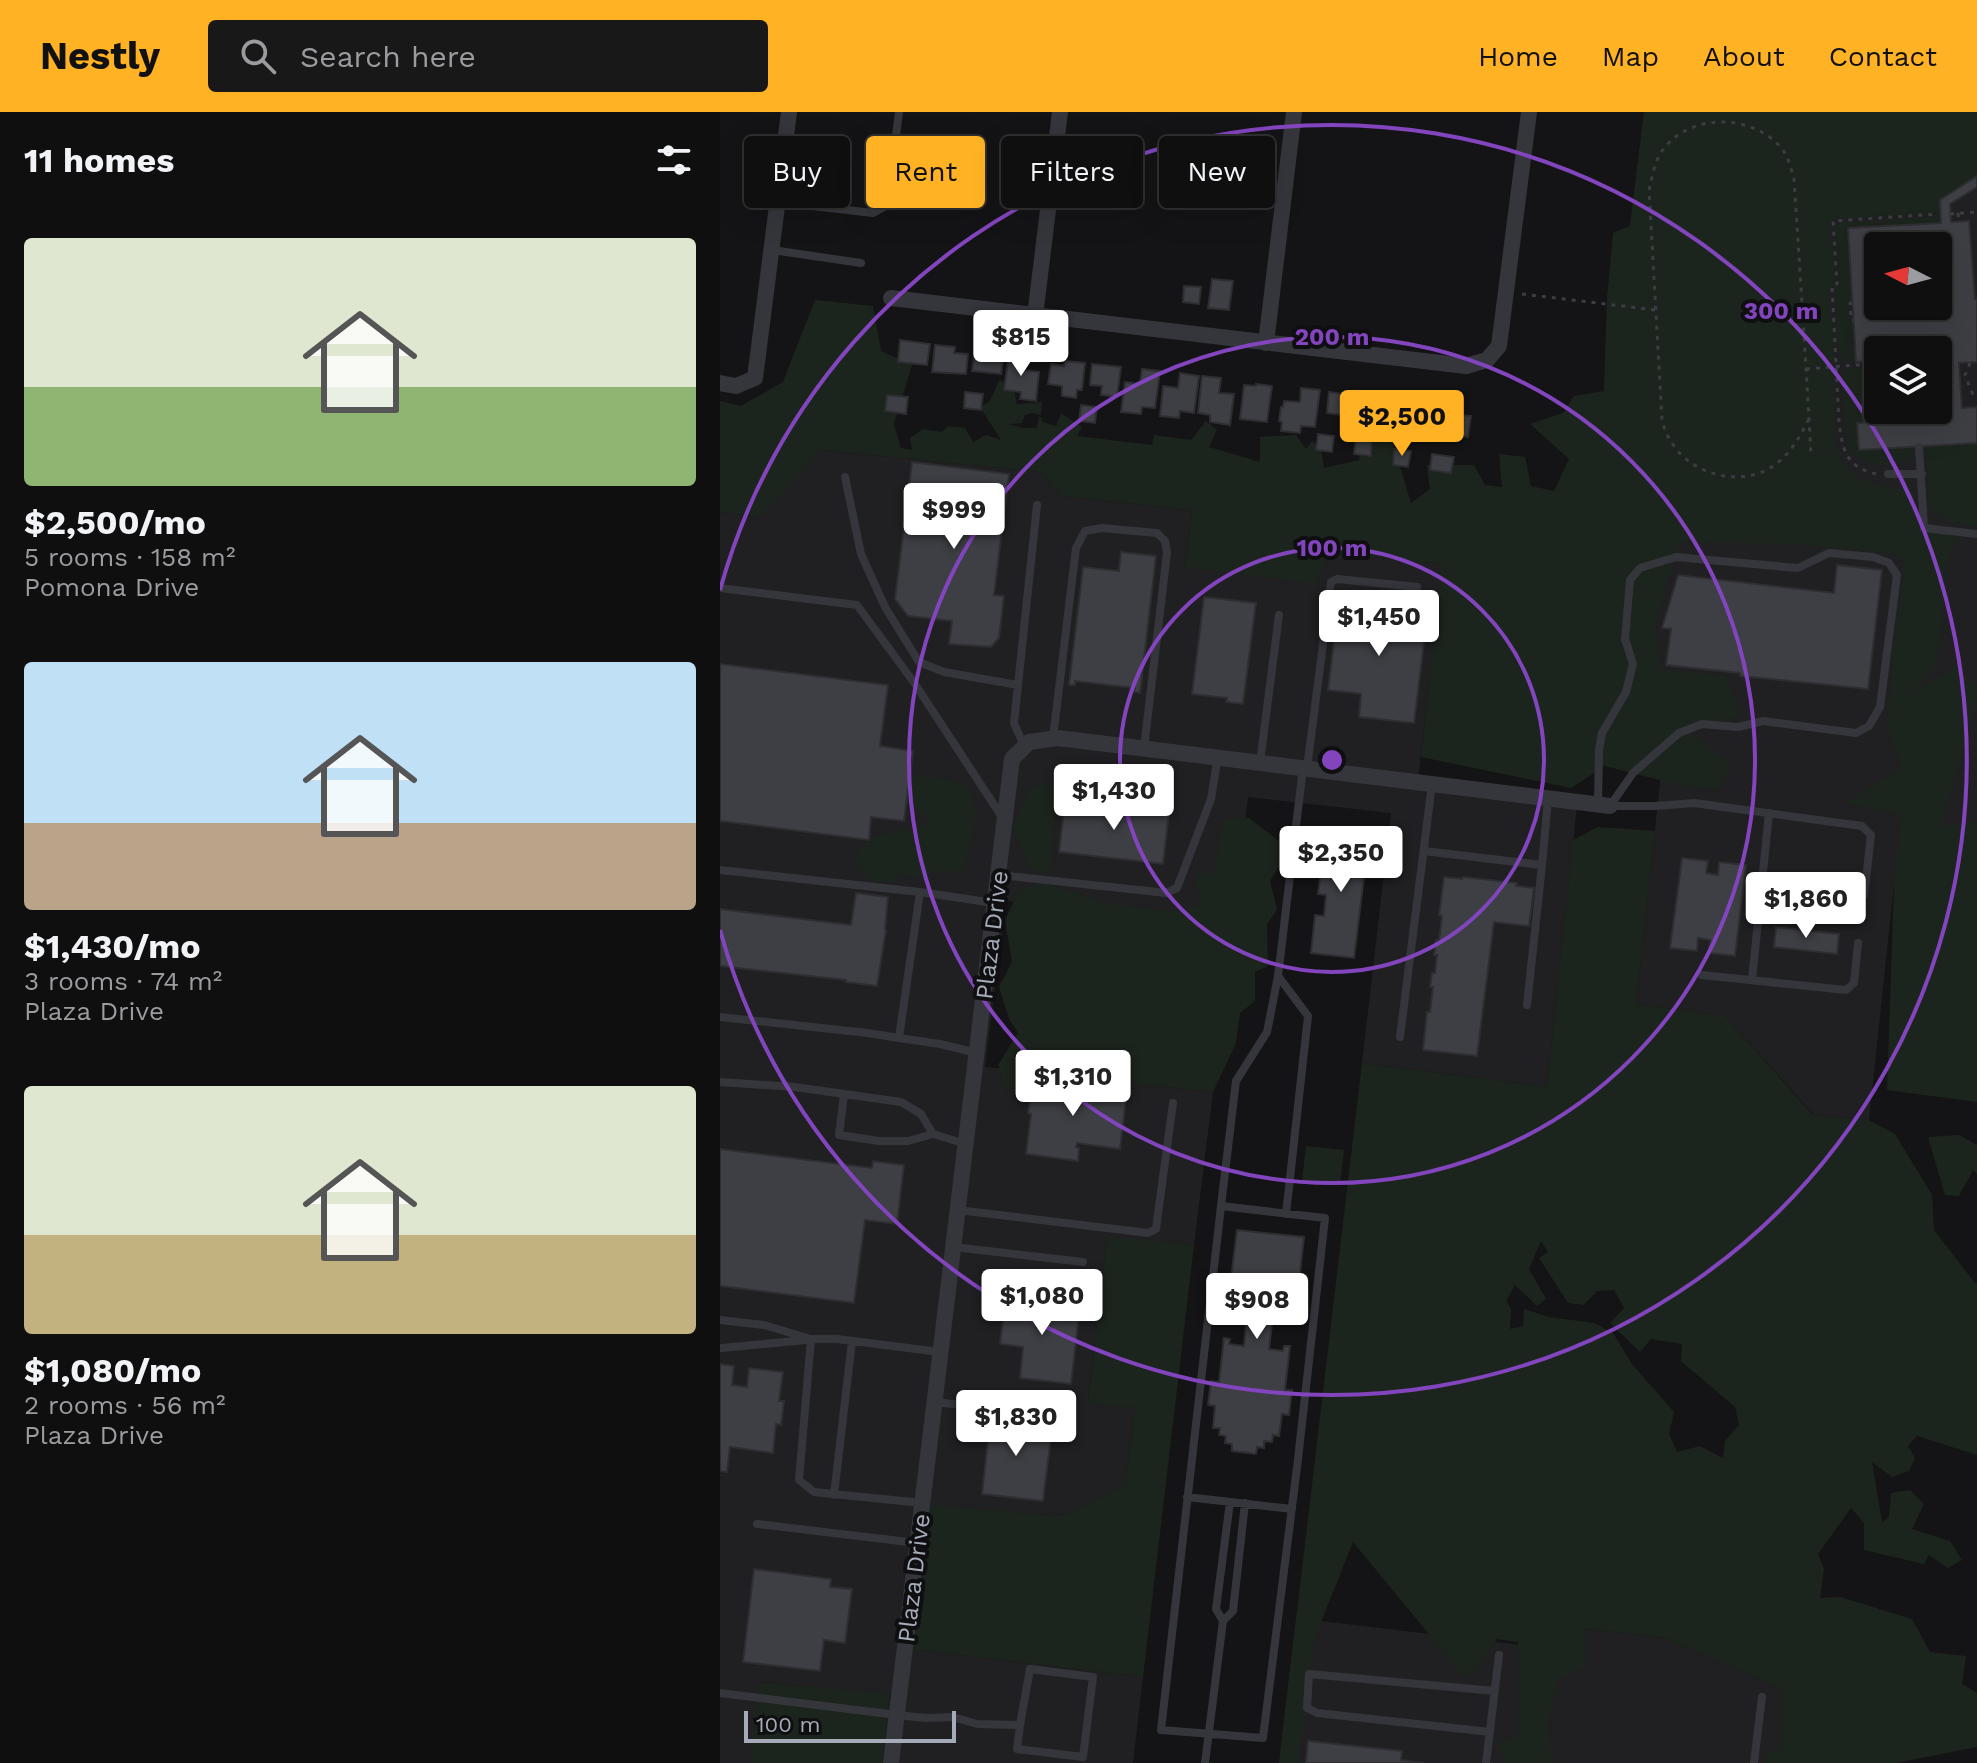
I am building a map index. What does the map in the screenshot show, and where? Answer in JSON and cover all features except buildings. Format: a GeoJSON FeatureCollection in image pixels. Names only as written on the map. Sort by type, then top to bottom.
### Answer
{"type":"FeatureCollection","features":[{"type":"Feature","properties":{"kind":"street"},"geometry":{"type":"LineString","coordinates":[[786,136],[789,112]]}},
{"type":"Feature","properties":{"kind":"street"},"geometry":{"type":"LineString","coordinates":[[1035,316],[1060,112]]}},
{"type":"Feature","properties":{"kind":"street"},"geometry":{"type":"LineString","coordinates":[[1266,343],[1294,112]]}},
{"type":"Feature","properties":{"kind":"street"},"geometry":{"type":"LineString","coordinates":[[891,298],[1466,366],[1487,360],[1499,346],[1529,112]]}},
{"type":"Feature","properties":{"kind":"street"},"geometry":{"type":"LineString","coordinates":[[720,383],[736,386],[755,378],[777,208]]}},
{"type":"Feature","properties":{"kind":"street"},"geometry":{"type":"LineString","coordinates":[[1025,746],[1029,742],[1053,738],[1604,805]]}},
{"type":"Feature","properties":{"kind":"street","name":"Plaza Drive"},"geometry":{"type":"LineString","coordinates":[[891,1763],[1012,759],[1025,746]]}},
{"type":"Feature","properties":{"kind":"lane"},"geometry":{"type":"LineString","coordinates":[[830,208],[873,213],[884,207],[899,112]]}},
{"type":"Feature","properties":{"kind":"lane"},"geometry":{"type":"LineString","coordinates":[[772,250],[861,263]]}},
{"type":"Feature","properties":{"kind":"lane"},"geometry":{"type":"LineString","coordinates":[[1919,447],[1924,528],[1977,534]]}},
{"type":"Feature","properties":{"kind":"lane"},"geometry":{"type":"LineString","coordinates":[[1888,474],[1922,474]]}},
{"type":"Feature","properties":{"kind":"lane"},"geometry":{"type":"LineString","coordinates":[[845,477],[861,554],[885,607],[919,662],[944,672],[1018,685]]}},
{"type":"Feature","properties":{"kind":"lane"},"geometry":{"type":"LineString","coordinates":[[1025,746],[1014,723],[1037,505]]}},
{"type":"Feature","properties":{"kind":"lane"},"geometry":{"type":"LineString","coordinates":[[1053,738],[1076,548],[1085,531],[1102,528],[1157,533],[1165,541],[1167,553],[1144,748]]}},
{"type":"Feature","properties":{"kind":"lane"},"geometry":{"type":"LineString","coordinates":[[1829,553],[1873,557],[1889,563],[1897,575],[1880,707],[1869,726],[1856,733],[1763,721],[1738,727],[1702,724],[1679,733],[1633,773],[1604,805],[1599,750],[1602,733],[1626,692],[1633,664],[1625,639],[1628,595],[1630,580],[1640,568],[1676,557],[1798,568],[1829,553]]}},
{"type":"Feature","properties":{"kind":"lane"},"geometry":{"type":"LineString","coordinates":[[1221,1206],[1325,1218],[1263,1738],[1161,1730],[1187,1497],[1221,1206],[1236,1081],[1267,1032],[1278,976],[1331,582],[1337,579],[1417,587]]}},
{"type":"Feature","properties":{"kind":"lane"},"geometry":{"type":"LineString","coordinates":[[720,588],[857,605],[915,684],[1005,821]]}},
{"type":"Feature","properties":{"kind":"lane"},"geometry":{"type":"LineString","coordinates":[[1260,762],[1279,615]]}},
{"type":"Feature","properties":{"kind":"lane"},"geometry":{"type":"LineString","coordinates":[[999,875],[1166,893],[1177,888],[1211,799],[1218,756]]}},
{"type":"Feature","properties":{"kind":"lane"},"geometry":{"type":"LineString","coordinates":[[1400,1037],[1432,783]]}},
{"type":"Feature","properties":{"kind":"lane"},"geometry":{"type":"LineString","coordinates":[[1527,1005],[1548,798]]}},
{"type":"Feature","properties":{"kind":"lane"},"geometry":{"type":"LineString","coordinates":[[1604,805],[1694,803],[1862,826],[1871,835],[1864,896],[1856,902],[1761,893]]}},
{"type":"Feature","properties":{"kind":"lane"},"geometry":{"type":"LineString","coordinates":[[1752,980],[1769,813]]}},
{"type":"Feature","properties":{"kind":"lane"},"geometry":{"type":"LineString","coordinates":[[1424,851],[1542,865]]}},
{"type":"Feature","properties":{"kind":"lane"},"geometry":{"type":"LineString","coordinates":[[720,870],[996,903]]}},
{"type":"Feature","properties":{"kind":"lane"},"geometry":{"type":"LineString","coordinates":[[899,1038],[920,892]]}},
{"type":"Feature","properties":{"kind":"lane"},"geometry":{"type":"LineString","coordinates":[[1702,975],[1846,990],[1854,983],[1858,943]]}},
{"type":"Feature","properties":{"kind":"lane"},"geometry":{"type":"LineString","coordinates":[[1278,976],[1308,1016],[1286,1214]]}},
{"type":"Feature","properties":{"kind":"lane"},"geometry":{"type":"LineString","coordinates":[[720,1017],[868,1033],[978,1053]]}},
{"type":"Feature","properties":{"kind":"lane"},"geometry":{"type":"LineString","coordinates":[[720,1082],[795,1087],[901,1102],[921,1114],[933,1134]]}},
{"type":"Feature","properties":{"kind":"lane"},"geometry":{"type":"LineString","coordinates":[[844,1094],[839,1135],[879,1141],[908,1141],[933,1134],[967,1144]]}},
{"type":"Feature","properties":{"kind":"lane"},"geometry":{"type":"LineString","coordinates":[[958,1210],[1148,1233],[1156,1229],[1173,1103]]}},
{"type":"Feature","properties":{"kind":"lane"},"geometry":{"type":"LineString","coordinates":[[954,1247],[1083,1262]]}},
{"type":"Feature","properties":{"kind":"lane"},"geometry":{"type":"LineString","coordinates":[[720,1320],[764,1325],[811,1339]]}},
{"type":"Feature","properties":{"kind":"lane"},"geometry":{"type":"LineString","coordinates":[[721,1348],[811,1339],[852,1341],[941,1353]]}},
{"type":"Feature","properties":{"kind":"lane"},"geometry":{"type":"LineString","coordinates":[[811,1339],[799,1480],[814,1492],[923,1503]]}},
{"type":"Feature","properties":{"kind":"lane"},"geometry":{"type":"LineString","coordinates":[[834,1495],[852,1341]]}},
{"type":"Feature","properties":{"kind":"lane"},"geometry":{"type":"LineString","coordinates":[[935,1402],[1065,1417]]}},
{"type":"Feature","properties":{"kind":"lane"},"geometry":{"type":"LineString","coordinates":[[1187,1497],[1292,1509]]}},
{"type":"Feature","properties":{"kind":"lane"},"geometry":{"type":"LineString","coordinates":[[1205,1763],[1223,1621],[1216,1609],[1230,1502]]}},
{"type":"Feature","properties":{"kind":"lane"},"geometry":{"type":"LineString","coordinates":[[1223,1621],[1233,1611],[1245,1503]]}},
{"type":"Feature","properties":{"kind":"lane"},"geometry":{"type":"LineString","coordinates":[[757,1524],[918,1543]]}},
{"type":"Feature","properties":{"kind":"lane"},"geometry":{"type":"LineString","coordinates":[[1486,1763],[1499,1655]]}},
{"type":"Feature","properties":{"kind":"lane"},"geometry":{"type":"LineString","coordinates":[[1030,1669],[1093,1677],[1083,1757],[1017,1749],[1020,1725],[1030,1669]]}},
{"type":"Feature","properties":{"kind":"lane"},"geometry":{"type":"LineString","coordinates":[[1490,1732],[1317,1713],[1307,1708],[1309,1674],[1495,1691]]}},
{"type":"Feature","properties":{"kind":"lane"},"geometry":{"type":"LineString","coordinates":[[720,1693],[926,1718],[953,1717],[977,1724],[1020,1725]]}},
{"type":"Feature","properties":{"kind":"lane"},"geometry":{"type":"LineString","coordinates":[[1754,1763],[1762,1697]]}},
{"type":"Feature","properties":{"kind":"path"},"geometry":{"type":"LineString","coordinates":[[1809,419],[1789,453],[1762,474],[1740,477],[1720,476],[1703,470],[1684,457],[1672,445],[1662,420],[1649,190],[1656,163],[1666,146],[1674,137],[1693,126],[1720,119],[1739,121],[1758,129],[1780,147],[1789,161],[1794,179],[1806,369],[1809,419],[1811,455]]}},
{"type":"Feature","properties":{"kind":"path"},"geometry":{"type":"LineString","coordinates":[[1950,214],[1977,212]]}},
{"type":"Feature","properties":{"kind":"path"},"geometry":{"type":"LineString","coordinates":[[1958,213],[1959,222]]}},
{"type":"Feature","properties":{"kind":"path"},"geometry":{"type":"LineString","coordinates":[[1888,474],[1875,474],[1858,467],[1845,454],[1839,422],[1832,286],[1837,284],[1833,221],[1938,214]]}},
{"type":"Feature","properties":{"kind":"path"},"geometry":{"type":"LineString","coordinates":[[1878,218],[1879,226]]}},
{"type":"Feature","properties":{"kind":"path"},"geometry":{"type":"LineString","coordinates":[[1506,292],[1656,310]]}},
{"type":"Feature","properties":{"kind":"path"},"geometry":{"type":"LineString","coordinates":[[1852,303],[1853,320]]}},
{"type":"Feature","properties":{"kind":"path"},"geometry":{"type":"LineString","coordinates":[[1970,363],[1965,375],[1973,395],[1977,396]]}},
{"type":"Feature","properties":{"kind":"path"},"geometry":{"type":"LineString","coordinates":[[1806,369],[1864,364]]}},
{"type":"Feature","properties":{"kind":"path"},"geometry":{"type":"LineString","coordinates":[[1961,388],[1970,389]]}},
{"type":"Feature","properties":{"kind":"shaded area"},"geometry":{"type":"Polygon","coordinates":[[[1644,112],[1977,112],[1977,893],[1894,884],[1869,1120],[1814,1115],[1725,1016],[1636,1004],[1666,728],[1597,502],[1644,112]]]}},
{"type":"Feature","properties":{"kind":"shaded area"},"geometry":{"type":"Polygon","coordinates":[[[1644,112],[1977,112],[1977,176],[1940,200],[1941,223],[1883,226],[1882,220],[1937,216],[1937,213],[1831,220],[1835,284],[1839,283],[1835,223],[1875,220],[1873,232],[1864,232],[1864,263],[1852,302],[1849,303],[1856,362],[1841,361],[1833,285],[1830,292],[1835,433],[1842,461],[1851,472],[1867,481],[1913,491],[1917,524],[1957,538],[1946,563],[1937,664],[1908,697],[1955,666],[1977,687],[1977,698],[1941,826],[1977,822],[1977,1102],[1887,1090],[1894,884],[1902,814],[1845,803],[1902,768],[1888,727],[1893,652],[1905,566],[1895,554],[1808,545],[1680,541],[1654,629],[1662,670],[1726,676],[1741,716],[1684,728],[1731,765],[1717,790],[1667,782],[1605,766],[1571,788],[1421,757],[1442,564],[1330,553],[1314,583],[1185,567],[1192,510],[1061,496],[1041,472],[821,450],[761,517],[720,512],[720,401],[741,406],[783,382],[815,300],[873,306],[881,351],[912,365],[894,424],[901,448],[912,450],[910,438],[923,429],[942,432],[948,426],[965,428],[973,442],[986,435],[1001,440],[980,407],[990,401],[999,380],[1013,386],[1017,404],[1042,402],[1041,415],[1032,413],[1025,415],[1022,423],[1009,424],[1022,428],[1037,428],[1039,417],[1042,422],[1056,426],[1061,413],[1082,427],[1077,436],[1152,445],[1154,435],[1191,440],[1206,421],[1217,430],[1209,447],[1260,462],[1260,437],[1296,435],[1306,449],[1312,441],[1321,447],[1324,468],[1359,460],[1361,442],[1388,426],[1411,503],[1430,489],[1427,465],[1474,465],[1485,485],[1502,487],[1499,454],[1525,457],[1531,486],[1554,491],[1569,459],[1530,424],[1563,413],[1574,396],[1604,391],[1613,233],[1630,226],[1644,112]]]}},
{"type":"Feature","properties":{"kind":"shaded area"},"geometry":{"type":"Polygon","coordinates":[[[1864,367],[1864,423],[1858,423],[1859,450],[1913,447],[1913,455],[1888,468],[1851,453],[1844,426],[1844,369],[1864,367]]]}},
{"type":"Feature","properties":{"kind":"shaded area"},"geometry":{"type":"Polygon","coordinates":[[[1977,443],[1977,526],[1945,519],[1929,506],[1925,446],[1977,443]]]}},
{"type":"Feature","properties":{"kind":"shaded area"},"geometry":{"type":"Polygon","coordinates":[[[820,450],[1041,472],[1061,496],[1192,510],[1185,567],[1329,553],[1443,564],[1417,788],[1577,806],[1547,1087],[1362,1063],[1391,813],[1248,797],[1233,925],[1006,901],[985,1067],[1213,1092],[1194,1245],[1107,1237],[1088,1402],[1135,1408],[1125,1484],[1061,1516],[932,1506],[913,1649],[1143,1677],[1133,1763],[882,1763],[890,1695],[761,1682],[750,1763],[720,1763],[720,512],[761,517],[820,450]]]}},
{"type":"Feature","properties":{"kind":"shaded area"},"geometry":{"type":"Polygon","coordinates":[[[905,774],[950,780],[969,791],[975,812],[974,825],[962,872],[939,870],[921,878],[902,874],[895,881],[873,883],[857,864],[858,850],[874,837],[927,825],[927,816],[902,802],[905,774]]]}},
{"type":"Feature","properties":{"kind":"shaded area"},"geometry":{"type":"Polygon","coordinates":[[[1069,779],[1074,810],[1054,818],[1050,873],[1031,870],[1012,828],[1030,788],[1069,779]]]}},
{"type":"Feature","properties":{"kind":"shaded area"},"geometry":{"type":"Polygon","coordinates":[[[1249,818],[1279,841],[1280,865],[1270,881],[1277,909],[1267,925],[1268,966],[1255,972],[1255,1001],[1240,1013],[1236,1043],[1213,1092],[1047,1074],[1033,1085],[1006,1087],[998,1065],[1018,1033],[1009,1019],[999,987],[1012,962],[1005,920],[1019,891],[1040,882],[1108,904],[1172,911],[1201,906],[1195,875],[1214,872],[1224,819],[1249,818]]]}},
{"type":"Feature","properties":{"kind":"shaded area"},"geometry":{"type":"Polygon","coordinates":[[[1598,827],[1655,831],[1636,1004],[1725,1016],[1813,1115],[1869,1120],[1895,1134],[1932,1195],[1934,1230],[1977,1283],[1977,1455],[1917,1436],[1908,1446],[1915,1458],[1909,1471],[1892,1477],[1872,1462],[1882,1522],[1889,1517],[1891,1493],[1910,1490],[1924,1504],[1912,1529],[1950,1541],[1962,1560],[1948,1568],[1929,1555],[1924,1564],[1864,1550],[1864,1523],[1851,1508],[1818,1554],[1824,1569],[1820,1598],[1840,1597],[1912,1619],[1930,1652],[1966,1656],[1962,1684],[1977,1693],[1977,1747],[1896,1763],[1765,1763],[1768,1752],[1781,1751],[1782,1688],[1662,1637],[1586,1629],[1586,1667],[1558,1680],[1547,1722],[1552,1763],[1506,1763],[1496,1743],[1518,1737],[1518,1642],[1497,1639],[1466,1679],[1353,1542],[1315,1637],[1298,1763],[1279,1763],[1362,1063],[1547,1087],[1573,840],[1598,827]],[[1541,1241],[1529,1269],[1546,1299],[1537,1306],[1515,1285],[1506,1301],[1511,1309],[1510,1329],[1523,1326],[1524,1309],[1549,1317],[1594,1323],[1613,1333],[1632,1364],[1674,1412],[1669,1434],[1677,1452],[1700,1446],[1723,1458],[1725,1441],[1739,1425],[1735,1407],[1681,1361],[1682,1344],[1651,1339],[1640,1352],[1610,1323],[1624,1308],[1614,1290],[1597,1291],[1584,1305],[1568,1303],[1539,1258],[1548,1252],[1541,1241]]]}},
{"type":"Feature","properties":{"kind":"shaded area"},"geometry":{"type":"Polygon","coordinates":[[[1959,1135],[1977,1145],[1977,1174],[1973,1170],[1959,1196],[1945,1195],[1928,1137],[1959,1135]]]}},
{"type":"Feature","properties":{"kind":"shaded area"},"geometry":{"type":"Polygon","coordinates":[[[1306,1146],[1344,1150],[1340,1185],[1302,1181],[1306,1146]]]}},
{"type":"Feature","properties":{"kind":"shaded area"},"geometry":{"type":"Polygon","coordinates":[[[1107,1236],[1194,1245],[1143,1677],[912,1649],[931,1505],[1061,1516],[1125,1484],[1135,1408],[1088,1403],[1107,1236]]]}},
{"type":"Feature","properties":{"kind":"shaded area"},"geometry":{"type":"Polygon","coordinates":[[[1296,1618],[1556,1649],[1585,1629],[1662,1637],[1783,1688],[1815,1763],[1279,1763],[1296,1618]]]}},
{"type":"Feature","properties":{"kind":"shaded area"},"geometry":{"type":"Polygon","coordinates":[[[760,1682],[890,1694],[882,1763],[750,1763],[760,1682]]]}}]}
